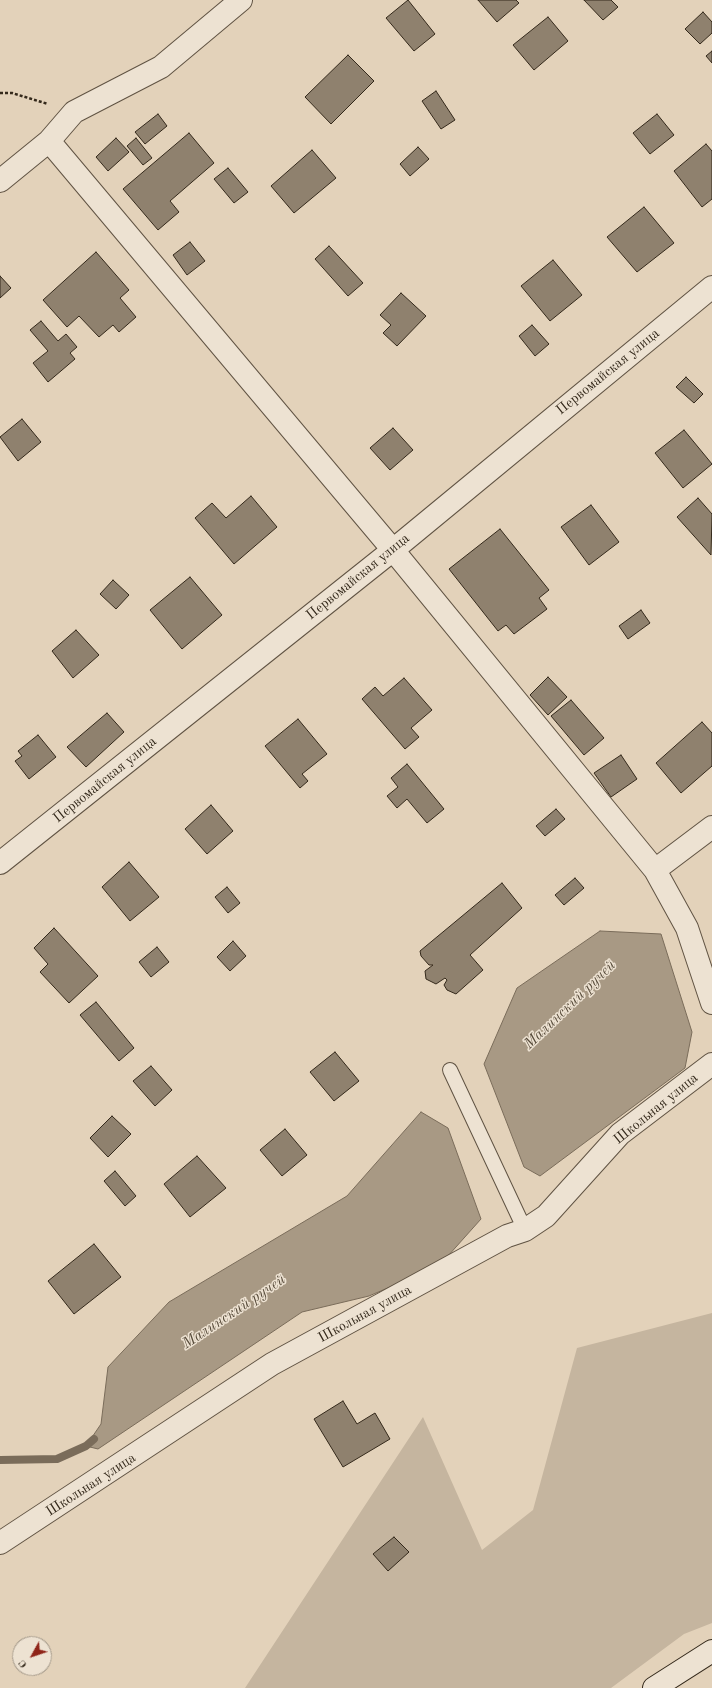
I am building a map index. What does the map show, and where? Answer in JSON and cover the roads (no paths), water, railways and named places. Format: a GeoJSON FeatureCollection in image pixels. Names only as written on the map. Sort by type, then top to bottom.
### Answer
{"type":"FeatureCollection","features":[{"type":"Feature","properties":{"kind":"street"},"geometry":{"type":"LineString","coordinates":[[0,181],[49,141],[74,112],[160,67],[241,0]]}},
{"type":"Feature","properties":{"kind":"street"},"geometry":{"type":"LineString","coordinates":[[49,141],[393,550],[655,870],[687,928],[712,1003]]}},
{"type":"Feature","properties":{"kind":"street","name":"Первомайская улица"},"geometry":{"type":"LineString","coordinates":[[0,863],[393,550],[712,287]]}},
{"type":"Feature","properties":{"kind":"street"},"geometry":{"type":"LineString","coordinates":[[655,870],[712,827]]}},
{"type":"Feature","properties":{"kind":"street","name":"Школьная улица"},"geometry":{"type":"LineString","coordinates":[[0,1544],[272,1364],[507,1236],[525,1230],[546,1216],[620,1134],[712,1064]]}},
{"type":"Feature","properties":{"kind":"street"},"geometry":{"type":"LineString","coordinates":[[654,1688],[712,1651]]}},
{"type":"Feature","properties":{"kind":"lane"},"geometry":{"type":"LineString","coordinates":[[450,1070],[525,1230]]}},
{"type":"Feature","properties":{"kind":"water"},"geometry":{"type":"Polygon","coordinates":[[[600,931],[661,934],[692,1032],[685,1068],[540,1176],[524,1167],[484,1064],[517,988],[600,931]]]}},
{"type":"Feature","properties":{"kind":"water"},"geometry":{"type":"Polygon","coordinates":[[[421,1112],[448,1128],[481,1219],[439,1266],[369,1296],[302,1312],[98,1449],[86,1446],[101,1424],[108,1367],[169,1302],[347,1196],[421,1112]]]}},
{"type":"Feature","properties":{"kind":"waterway","name":"Малинский ручей"},"geometry":{"type":"LineString","coordinates":[[0,1460],[57,1459],[86,1446],[94,1439]]}}]}
